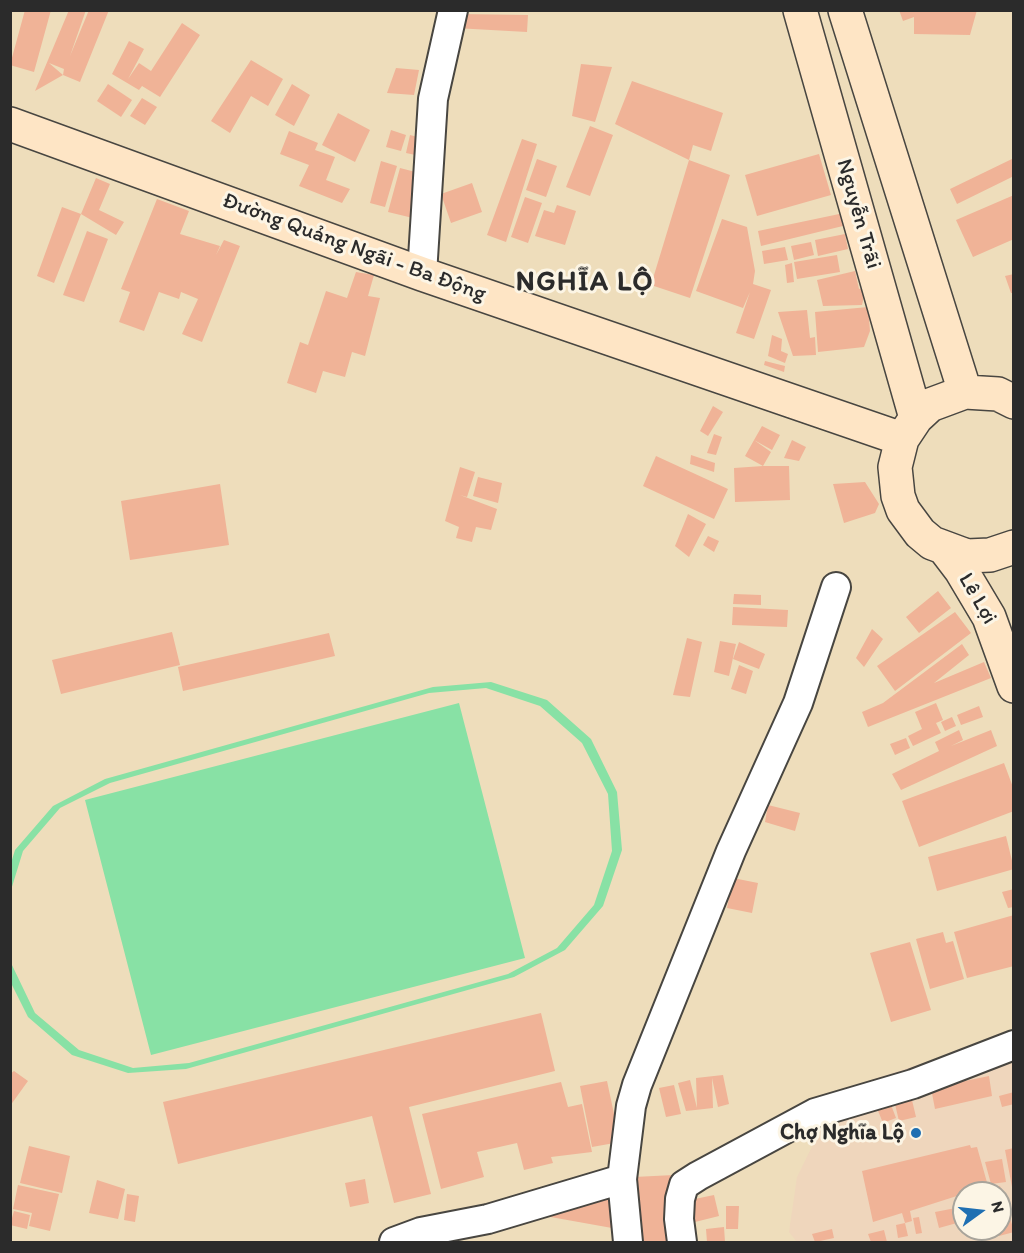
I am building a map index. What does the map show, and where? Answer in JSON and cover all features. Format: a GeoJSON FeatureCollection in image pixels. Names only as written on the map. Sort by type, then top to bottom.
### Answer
{"type":"FeatureCollection","features":[{"type":"Feature","properties":{"kind":"main road","name":"Nguyễn Trãi"},"geometry":{"type":"LineString","coordinates":[[800,10],[909,428]]}},
{"type":"Feature","properties":{"kind":"main road"},"geometry":{"type":"LineString","coordinates":[[845,10],[965,392]]}},
{"type":"Feature","properties":{"kind":"main road","name":"Đường Quảng Ngãi - Ba Động"},"geometry":{"type":"LineString","coordinates":[[10,124],[422,274],[909,428]]}},
{"type":"Feature","properties":{"kind":"main road"},"geometry":{"type":"LineString","coordinates":[[1014,402],[998,394],[965,392],[930,405],[909,428],[895,467],[898,496],[910,522],[920,533],[945,549],[967,556],[990,555],[1014,547]]}},
{"type":"Feature","properties":{"kind":"main road","name":"Lê Lợi"},"geometry":{"type":"LineString","coordinates":[[945,549],[961,570],[989,617],[1014,686]]}},
{"type":"Feature","properties":{"kind":"street"},"geometry":{"type":"LineString","coordinates":[[422,274],[433,99],[453,10]]}},
{"type":"Feature","properties":{"kind":"street"},"geometry":{"type":"LineString","coordinates":[[628,1242],[622,1179],[631,1106],[637,1085],[731,851],[798,703],[836,588]]}},
{"type":"Feature","properties":{"kind":"street"},"geometry":{"type":"LineString","coordinates":[[682,1242],[679,1219],[680,1199],[684,1185],[698,1176],[815,1113],[913,1084],[1014,1045]]}},
{"type":"Feature","properties":{"kind":"street"},"geometry":{"type":"LineString","coordinates":[[394,1242],[421,1232],[488,1219],[622,1179]]}},
{"type":"Feature","properties":{"kind":"shaded area","name":"Chợ Nghĩa Lộ"},"geometry":{"type":"Polygon","coordinates":[[[1013,1034],[1013,1242],[797,1242],[789,1232],[797,1177],[840,1090],[1013,1034]]]}},
{"type":"Feature","properties":{"kind":"green space"},"geometry":{"type":"Polygon","coordinates":[[[491,682],[547,700],[591,739],[617,792],[622,850],[603,906],[565,950],[514,977],[186,1069],[128,1073],[72,1055],[28,1017],[11,983],[11,963],[35,1013],[79,1050],[133,1068],[189,1063],[508,974],[557,948],[594,905],[612,851],[608,794],[582,743],[540,706],[486,688],[429,693],[110,783],[60,808],[23,851],[11,890],[11,863],[15,850],[53,806],[105,779],[433,687],[491,682]]]}},
{"type":"Feature","properties":{"kind":"green space"},"geometry":{"type":"Polygon","coordinates":[[[459,703],[525,958],[151,1055],[85,800],[459,703]]]}},
{"type":"Feature","properties":{"kind":"building"},"geometry":{"type":"Polygon","coordinates":[[[25,10],[51,10],[34,72],[10,65],[25,10]]]}},
{"type":"Feature","properties":{"kind":"building"},"geometry":{"type":"Polygon","coordinates":[[[69,10],[86,10],[70,56],[89,10],[109,10],[80,82],[63,75],[35,91],[69,10]],[[49,63],[63,75],[64,69],[49,63]]]}},
{"type":"Feature","properties":{"kind":"building"},"geometry":{"type":"Polygon","coordinates":[[[899,10],[977,10],[970,35],[914,34],[914,17],[903,21],[899,10]]]}},
{"type":"Feature","properties":{"kind":"building"},"geometry":{"type":"Polygon","coordinates":[[[458,14],[528,15],[527,32],[455,28],[458,14]]]}},
{"type":"Feature","properties":{"kind":"building"},"geometry":{"type":"Polygon","coordinates":[[[182,23],[200,35],[160,97],[142,86],[139,90],[112,74],[129,41],[144,49],[128,79],[139,63],[151,71],[182,23]]]}},
{"type":"Feature","properties":{"kind":"building"},"geometry":{"type":"Polygon","coordinates":[[[251,60],[283,79],[268,106],[251,96],[230,133],[211,121],[251,60]]]}},
{"type":"Feature","properties":{"kind":"building"},"geometry":{"type":"Polygon","coordinates":[[[581,64],[612,67],[595,122],[572,116],[581,64]]]}},
{"type":"Feature","properties":{"kind":"building"},"geometry":{"type":"Polygon","coordinates":[[[396,68],[419,70],[414,95],[387,93],[396,68]]]}},
{"type":"Feature","properties":{"kind":"building"},"geometry":{"type":"Polygon","coordinates":[[[632,81],[723,113],[711,151],[693,145],[689,160],[615,124],[632,81]]]}},
{"type":"Feature","properties":{"kind":"building"},"geometry":{"type":"Polygon","coordinates":[[[108,84],[132,100],[121,117],[97,101],[108,84]]]}},
{"type":"Feature","properties":{"kind":"building"},"geometry":{"type":"Polygon","coordinates":[[[292,84],[310,95],[294,126],[275,115],[292,84]]]}},
{"type":"Feature","properties":{"kind":"building"},"geometry":{"type":"Polygon","coordinates":[[[142,98],[157,107],[145,125],[130,116],[142,98]]]}},
{"type":"Feature","properties":{"kind":"building"},"geometry":{"type":"Polygon","coordinates":[[[338,113],[370,130],[355,162],[322,145],[338,113]]]}},
{"type":"Feature","properties":{"kind":"building"},"geometry":{"type":"Polygon","coordinates":[[[590,126],[613,135],[590,196],[566,187],[590,126]]]}},
{"type":"Feature","properties":{"kind":"building"},"geometry":{"type":"Polygon","coordinates":[[[391,130],[406,135],[401,151],[386,147],[391,130]]]}},
{"type":"Feature","properties":{"kind":"building"},"geometry":{"type":"Polygon","coordinates":[[[289,131],[318,143],[315,150],[335,157],[326,180],[350,189],[342,203],[299,186],[309,165],[280,154],[289,131]]]}},
{"type":"Feature","properties":{"kind":"building"},"geometry":{"type":"Polygon","coordinates":[[[410,135],[429,140],[425,157],[406,153],[410,135]]]}},
{"type":"Feature","properties":{"kind":"building"},"geometry":{"type":"Polygon","coordinates":[[[522,139],[537,144],[506,242],[487,235],[522,139]]]}},
{"type":"Feature","properties":{"kind":"building"},"geometry":{"type":"Polygon","coordinates":[[[819,154],[831,195],[757,216],[745,175],[819,154]]]}},
{"type":"Feature","properties":{"kind":"building"},"geometry":{"type":"Polygon","coordinates":[[[1014,158],[1014,176],[957,204],[950,189],[1014,158]]]}},
{"type":"Feature","properties":{"kind":"building"},"geometry":{"type":"Polygon","coordinates":[[[537,159],[557,166],[546,197],[526,190],[537,159]]]}},
{"type":"Feature","properties":{"kind":"building"},"geometry":{"type":"Polygon","coordinates":[[[689,160],[730,175],[690,298],[651,285],[689,160]]]}},
{"type":"Feature","properties":{"kind":"building"},"geometry":{"type":"Polygon","coordinates":[[[381,161],[397,166],[385,207],[370,203],[381,161]]]}},
{"type":"Feature","properties":{"kind":"building"},"geometry":{"type":"Polygon","coordinates":[[[400,168],[427,175],[417,219],[388,212],[400,168]]]}},
{"type":"Feature","properties":{"kind":"building"},"geometry":{"type":"Polygon","coordinates":[[[96,178],[110,184],[99,210],[124,222],[116,235],[81,214],[96,178]]]}},
{"type":"Feature","properties":{"kind":"building"},"geometry":{"type":"Polygon","coordinates":[[[472,183],[482,212],[451,223],[441,194],[472,183]]]}},
{"type":"Feature","properties":{"kind":"building"},"geometry":{"type":"Polygon","coordinates":[[[1014,195],[1014,239],[973,257],[956,220],[1014,195]]]}},
{"type":"Feature","properties":{"kind":"building"},"geometry":{"type":"Polygon","coordinates":[[[525,197],[542,203],[528,243],[511,237],[525,197]]]}},
{"type":"Feature","properties":{"kind":"building"},"geometry":{"type":"Polygon","coordinates":[[[157,199],[189,211],[180,234],[220,246],[216,255],[224,240],[240,246],[202,342],[182,334],[198,299],[181,292],[179,299],[159,292],[144,331],[119,322],[130,292],[121,289],[157,199]]]}},
{"type":"Feature","properties":{"kind":"building"},"geometry":{"type":"Polygon","coordinates":[[[557,205],[576,211],[565,245],[535,236],[544,210],[554,213],[557,205]]]}},
{"type":"Feature","properties":{"kind":"building"},"geometry":{"type":"Polygon","coordinates":[[[62,207],[81,214],[54,283],[37,276],[62,207]]]}},
{"type":"Feature","properties":{"kind":"building"},"geometry":{"type":"Polygon","coordinates":[[[844,213],[847,225],[761,246],[758,231],[844,213]]]}},
{"type":"Feature","properties":{"kind":"building"},"geometry":{"type":"Polygon","coordinates":[[[722,219],[747,227],[755,271],[753,284],[771,290],[754,339],[736,333],[750,292],[743,308],[696,291],[722,219]]]}},
{"type":"Feature","properties":{"kind":"building"},"geometry":{"type":"Polygon","coordinates":[[[87,231],[108,239],[84,302],[63,295],[87,231]]]}},
{"type":"Feature","properties":{"kind":"building"},"geometry":{"type":"Polygon","coordinates":[[[845,234],[848,249],[818,256],[815,240],[845,234]]]}},
{"type":"Feature","properties":{"kind":"building"},"geometry":{"type":"Polygon","coordinates":[[[811,242],[814,255],[794,260],[791,246],[811,242]]]}},
{"type":"Feature","properties":{"kind":"building"},"geometry":{"type":"Polygon","coordinates":[[[785,247],[788,260],[764,264],[762,251],[785,247]]]}},
{"type":"Feature","properties":{"kind":"building"},"geometry":{"type":"Polygon","coordinates":[[[837,255],[840,272],[797,279],[794,262],[837,255]]]}},
{"type":"Feature","properties":{"kind":"building"},"geometry":{"type":"Polygon","coordinates":[[[792,263],[794,282],[787,283],[785,265],[792,263]]]}},
{"type":"Feature","properties":{"kind":"building"},"geometry":{"type":"Polygon","coordinates":[[[855,271],[859,289],[866,288],[862,305],[823,306],[817,280],[855,271]]]}},
{"type":"Feature","properties":{"kind":"building"},"geometry":{"type":"Polygon","coordinates":[[[356,272],[374,275],[368,296],[380,298],[365,356],[352,352],[345,377],[323,371],[316,393],[287,383],[300,342],[308,345],[326,291],[347,298],[356,272]]]}},
{"type":"Feature","properties":{"kind":"building"},"geometry":{"type":"Polygon","coordinates":[[[1014,274],[1014,293],[1011,293],[1005,276],[1014,274]]]}},
{"type":"Feature","properties":{"kind":"building"},"geometry":{"type":"Polygon","coordinates":[[[868,307],[870,331],[864,347],[818,352],[815,312],[868,307]]]}},
{"type":"Feature","properties":{"kind":"building"},"geometry":{"type":"Polygon","coordinates":[[[807,310],[810,338],[815,337],[816,355],[793,356],[778,312],[807,310]]]}},
{"type":"Feature","properties":{"kind":"building"},"geometry":{"type":"Polygon","coordinates":[[[772,335],[782,339],[781,351],[788,354],[785,363],[768,356],[772,335]]]}},
{"type":"Feature","properties":{"kind":"building"},"geometry":{"type":"Polygon","coordinates":[[[765,361],[785,366],[784,372],[764,365],[765,361]]]}},
{"type":"Feature","properties":{"kind":"building"},"geometry":{"type":"Polygon","coordinates":[[[713,406],[723,412],[708,436],[700,431],[713,406]]]}},
{"type":"Feature","properties":{"kind":"building"},"geometry":{"type":"Polygon","coordinates":[[[762,426],[780,435],[772,450],[754,440],[762,426]]]}},
{"type":"Feature","properties":{"kind":"building"},"geometry":{"type":"Polygon","coordinates":[[[714,434],[722,437],[716,455],[707,453],[714,434]]]}},
{"type":"Feature","properties":{"kind":"building"},"geometry":{"type":"Polygon","coordinates":[[[754,440],[771,452],[763,466],[745,456],[754,440]]]}},
{"type":"Feature","properties":{"kind":"building"},"geometry":{"type":"Polygon","coordinates":[[[792,440],[806,447],[799,461],[784,458],[792,440]]]}},
{"type":"Feature","properties":{"kind":"building"},"geometry":{"type":"Polygon","coordinates":[[[691,455],[715,463],[714,472],[690,464],[691,455]]]}},
{"type":"Feature","properties":{"kind":"building"},"geometry":{"type":"Polygon","coordinates":[[[656,456],[728,489],[714,519],[643,486],[656,456]]]}},
{"type":"Feature","properties":{"kind":"building"},"geometry":{"type":"Polygon","coordinates":[[[789,466],[790,500],[735,502],[734,468],[789,466]]]}},
{"type":"Feature","properties":{"kind":"building"},"geometry":{"type":"Polygon","coordinates":[[[460,467],[475,472],[467,497],[460,495],[497,509],[491,530],[476,527],[472,542],[456,538],[459,527],[445,521],[460,467]]]}},
{"type":"Feature","properties":{"kind":"building"},"geometry":{"type":"Polygon","coordinates":[[[478,477],[502,483],[498,503],[473,496],[478,477]]]}},
{"type":"Feature","properties":{"kind":"building"},"geometry":{"type":"Polygon","coordinates":[[[865,482],[879,504],[875,513],[844,523],[833,484],[865,482]]]}},
{"type":"Feature","properties":{"kind":"building"},"geometry":{"type":"Polygon","coordinates":[[[220,484],[229,545],[130,560],[121,501],[220,484]]]}},
{"type":"Feature","properties":{"kind":"building"},"geometry":{"type":"Polygon","coordinates":[[[688,514],[706,524],[689,557],[675,546],[688,514]]]}},
{"type":"Feature","properties":{"kind":"building"},"geometry":{"type":"Polygon","coordinates":[[[708,536],[719,541],[714,552],[703,545],[708,536]]]}},
{"type":"Feature","properties":{"kind":"building"},"geometry":{"type":"Polygon","coordinates":[[[938,591],[951,608],[919,633],[906,617],[938,591]]]}},
{"type":"Feature","properties":{"kind":"building"},"geometry":{"type":"Polygon","coordinates":[[[734,594],[761,595],[761,605],[733,604],[734,594]]]}},
{"type":"Feature","properties":{"kind":"building"},"geometry":{"type":"Polygon","coordinates":[[[733,607],[788,610],[787,627],[732,625],[733,607]]]}},
{"type":"Feature","properties":{"kind":"building"},"geometry":{"type":"Polygon","coordinates":[[[955,612],[971,633],[895,691],[877,666],[955,612]]]}},
{"type":"Feature","properties":{"kind":"building"},"geometry":{"type":"Polygon","coordinates":[[[872,629],[883,639],[864,667],[856,658],[872,629]]]}},
{"type":"Feature","properties":{"kind":"building"},"geometry":{"type":"Polygon","coordinates":[[[172,632],[180,665],[61,694],[52,660],[172,632]]]}},
{"type":"Feature","properties":{"kind":"building"},"geometry":{"type":"Polygon","coordinates":[[[329,633],[335,656],[183,691],[178,667],[329,633]]]}},
{"type":"Feature","properties":{"kind":"building"},"geometry":{"type":"Polygon","coordinates":[[[687,638],[702,642],[690,697],[673,695],[687,638]]]}},
{"type":"Feature","properties":{"kind":"building"},"geometry":{"type":"Polygon","coordinates":[[[720,641],[736,644],[729,676],[714,672],[720,641]]]}},
{"type":"Feature","properties":{"kind":"building"},"geometry":{"type":"Polygon","coordinates":[[[739,642],[765,654],[759,669],[733,659],[739,642]]]}},
{"type":"Feature","properties":{"kind":"building"},"geometry":{"type":"Polygon","coordinates":[[[962,644],[969,655],[934,683],[984,662],[991,678],[868,727],[862,712],[883,703],[962,644]]]}},
{"type":"Feature","properties":{"kind":"building"},"geometry":{"type":"Polygon","coordinates":[[[739,665],[753,671],[746,694],[731,689],[739,665]]]}},
{"type":"Feature","properties":{"kind":"building"},"geometry":{"type":"Polygon","coordinates":[[[936,703],[943,720],[936,723],[941,733],[913,746],[908,736],[922,729],[915,712],[936,703]]]}},
{"type":"Feature","properties":{"kind":"building"},"geometry":{"type":"Polygon","coordinates":[[[979,706],[983,717],[961,725],[957,715],[979,706]]]}},
{"type":"Feature","properties":{"kind":"building"},"geometry":{"type":"Polygon","coordinates":[[[952,717],[956,726],[945,731],[941,722],[952,717]]]}},
{"type":"Feature","properties":{"kind":"building"},"geometry":{"type":"Polygon","coordinates":[[[959,730],[963,740],[951,746],[991,730],[997,746],[901,790],[892,774],[939,751],[935,742],[959,730]]]}},
{"type":"Feature","properties":{"kind":"building"},"geometry":{"type":"Polygon","coordinates":[[[906,738],[910,748],[895,755],[890,744],[906,738]]]}},
{"type":"Feature","properties":{"kind":"building"},"geometry":{"type":"Polygon","coordinates":[[[1004,763],[1014,790],[1014,811],[919,847],[902,801],[1004,763]]]}},
{"type":"Feature","properties":{"kind":"building"},"geometry":{"type":"Polygon","coordinates":[[[768,805],[800,813],[795,831],[765,822],[768,805]]]}},
{"type":"Feature","properties":{"kind":"building"},"geometry":{"type":"Polygon","coordinates":[[[1006,836],[1014,869],[937,891],[928,857],[1006,836]]]}},
{"type":"Feature","properties":{"kind":"building"},"geometry":{"type":"Polygon","coordinates":[[[733,878],[758,883],[752,913],[727,908],[733,878]]]}},
{"type":"Feature","properties":{"kind":"building"},"geometry":{"type":"Polygon","coordinates":[[[1014,889],[1014,907],[1008,908],[1002,892],[1014,889]]]}},
{"type":"Feature","properties":{"kind":"building"},"geometry":{"type":"Polygon","coordinates":[[[1014,915],[1014,966],[967,978],[954,932],[1014,915]]]}},
{"type":"Feature","properties":{"kind":"building"},"geometry":{"type":"Polygon","coordinates":[[[943,932],[946,943],[953,941],[964,979],[930,989],[916,939],[943,932]]]}},
{"type":"Feature","properties":{"kind":"building"},"geometry":{"type":"Polygon","coordinates":[[[910,942],[931,1010],[891,1022],[870,953],[910,942]]]}},
{"type":"Feature","properties":{"kind":"building"},"geometry":{"type":"Polygon","coordinates":[[[541,1013],[555,1071],[409,1107],[431,1194],[394,1203],[372,1116],[178,1164],[163,1102],[541,1013]]]}},
{"type":"Feature","properties":{"kind":"building"},"geometry":{"type":"Polygon","coordinates":[[[14,1071],[28,1081],[10,1106],[10,1074],[14,1071]]]}},
{"type":"Feature","properties":{"kind":"building"},"geometry":{"type":"Polygon","coordinates":[[[723,1075],[729,1104],[718,1107],[712,1078],[713,1108],[686,1111],[678,1083],[690,1080],[697,1108],[696,1078],[723,1075]]]}},
{"type":"Feature","properties":{"kind":"building"},"geometry":{"type":"Polygon","coordinates":[[[989,1076],[992,1096],[935,1109],[931,1088],[989,1076]]]}},
{"type":"Feature","properties":{"kind":"building"},"geometry":{"type":"Polygon","coordinates":[[[607,1081],[620,1142],[592,1147],[580,1086],[607,1081]]]}},
{"type":"Feature","properties":{"kind":"building"},"geometry":{"type":"Polygon","coordinates":[[[561,1082],[568,1107],[582,1104],[592,1152],[551,1157],[553,1163],[524,1170],[517,1143],[477,1152],[484,1177],[441,1189],[422,1114],[561,1082]]]}},
{"type":"Feature","properties":{"kind":"building"},"geometry":{"type":"Polygon","coordinates":[[[674,1085],[681,1114],[666,1117],[659,1088],[674,1085]]]}},
{"type":"Feature","properties":{"kind":"building"},"geometry":{"type":"Polygon","coordinates":[[[1014,1092],[1014,1104],[1002,1107],[999,1096],[1014,1092]]]}},
{"type":"Feature","properties":{"kind":"building"},"geometry":{"type":"Polygon","coordinates":[[[911,1096],[916,1117],[899,1121],[894,1100],[911,1096]]]}},
{"type":"Feature","properties":{"kind":"building"},"geometry":{"type":"Polygon","coordinates":[[[888,1097],[896,1118],[883,1123],[874,1101],[888,1097]]]}},
{"type":"Feature","properties":{"kind":"building"},"geometry":{"type":"Polygon","coordinates":[[[970,1145],[971,1148],[977,1147],[987,1181],[952,1181],[952,1198],[910,1211],[912,1221],[905,1223],[902,1213],[873,1222],[862,1171],[970,1145]]]}},
{"type":"Feature","properties":{"kind":"building"},"geometry":{"type":"Polygon","coordinates":[[[29,1146],[70,1156],[62,1193],[20,1183],[29,1146]]]}},
{"type":"Feature","properties":{"kind":"building"},"geometry":{"type":"Polygon","coordinates":[[[1014,1148],[1014,1187],[1012,1187],[1005,1150],[1014,1148]]]}},
{"type":"Feature","properties":{"kind":"building"},"geometry":{"type":"Polygon","coordinates":[[[1002,1159],[1006,1181],[990,1181],[985,1162],[1002,1159]]]}},
{"type":"Feature","properties":{"kind":"building"},"geometry":{"type":"Polygon","coordinates":[[[674,1175],[678,1242],[641,1242],[634,1177],[674,1175]]]}},
{"type":"Feature","properties":{"kind":"building"},"geometry":{"type":"Polygon","coordinates":[[[365,1179],[369,1203],[350,1207],[345,1183],[365,1179]]]}},
{"type":"Feature","properties":{"kind":"building"},"geometry":{"type":"Polygon","coordinates":[[[97,1180],[125,1189],[118,1219],[89,1213],[97,1180]]]}},
{"type":"Feature","properties":{"kind":"building"},"geometry":{"type":"Polygon","coordinates":[[[18,1185],[59,1194],[50,1231],[29,1226],[32,1213],[13,1209],[18,1185]]]}},
{"type":"Feature","properties":{"kind":"building"},"geometry":{"type":"Polygon","coordinates":[[[619,1185],[612,1228],[545,1216],[619,1185]]]}},
{"type":"Feature","properties":{"kind":"building"},"geometry":{"type":"Polygon","coordinates":[[[127,1194],[139,1196],[135,1222],[124,1220],[127,1194]]]}},
{"type":"Feature","properties":{"kind":"building"},"geometry":{"type":"Polygon","coordinates":[[[714,1195],[719,1216],[695,1222],[690,1200],[714,1195]]]}},
{"type":"Feature","properties":{"kind":"building"},"geometry":{"type":"Polygon","coordinates":[[[726,1206],[739,1206],[738,1229],[726,1229],[726,1206]]]}},
{"type":"Feature","properties":{"kind":"building"},"geometry":{"type":"Polygon","coordinates":[[[952,1209],[952,1224],[939,1228],[935,1212],[952,1209]]]}},
{"type":"Feature","properties":{"kind":"building"},"geometry":{"type":"Polygon","coordinates":[[[14,1211],[30,1215],[27,1229],[10,1225],[14,1211]]]}},
{"type":"Feature","properties":{"kind":"building"},"geometry":{"type":"Polygon","coordinates":[[[919,1217],[922,1233],[916,1234],[913,1218],[919,1217]]]}},
{"type":"Feature","properties":{"kind":"building"},"geometry":{"type":"Polygon","coordinates":[[[905,1223],[908,1236],[898,1238],[896,1225],[905,1223]]]}},
{"type":"Feature","properties":{"kind":"building"},"geometry":{"type":"Polygon","coordinates":[[[724,1227],[725,1242],[707,1242],[706,1229],[724,1227]]]}},
{"type":"Feature","properties":{"kind":"building"},"geometry":{"type":"Polygon","coordinates":[[[832,1229],[834,1238],[815,1242],[812,1234],[832,1229]]]}},
{"type":"Feature","properties":{"kind":"building"},"geometry":{"type":"Polygon","coordinates":[[[884,1230],[887,1242],[871,1242],[868,1234],[884,1230]]]}},
{"type":"Feature","properties":{"kind":"place","name":"Chợ Nghĩa Lộ"},"geometry":{"type":"Point","coordinates":[916,1133]}},
{"type":"Feature","properties":{"kind":"district","name":"NGHĨA LỘ"},"geometry":{"type":"Point","coordinates":[585,283]}}]}
